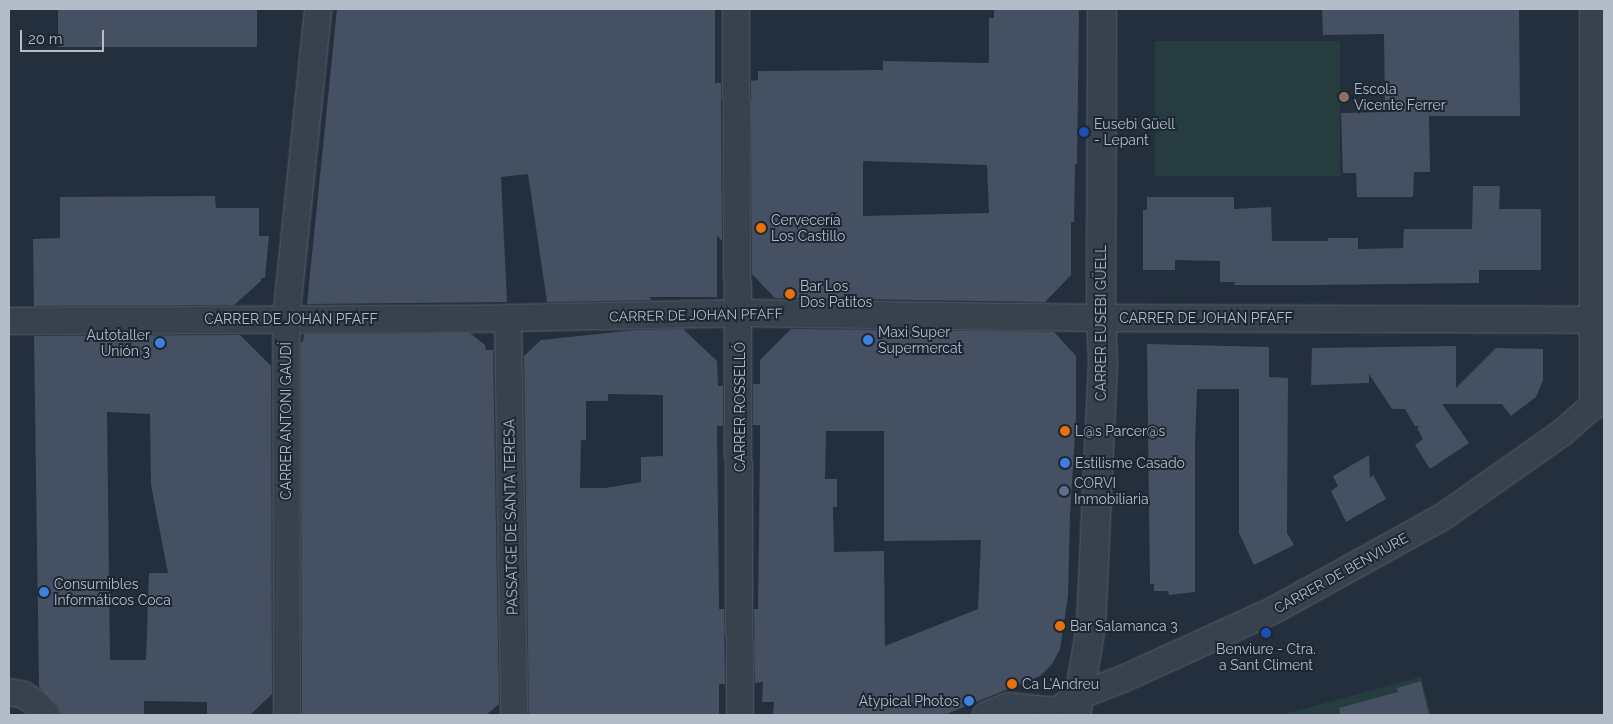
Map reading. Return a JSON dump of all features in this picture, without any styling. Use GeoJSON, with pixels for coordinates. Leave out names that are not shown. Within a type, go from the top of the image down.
{"type":"FeatureCollection","features":[{"type":"Feature","properties":{"kind":"street","name":"CARRER ANTONI GAUDÍ"},"geometry":{"type":"LineString","coordinates":[[287,715],[286,320],[318,9]]}},
{"type":"Feature","properties":{"kind":"street","name":"CARRER ROSSELLÓ"},"geometry":{"type":"LineString","coordinates":[[736,9],[740,715]]}},
{"type":"Feature","properties":{"kind":"street","name":"CARRER EUSEBI GÜELL"},"geometry":{"type":"LineString","coordinates":[[1065,709],[1091,626],[1103,363],[1101,318],[1102,9]]}},
{"type":"Feature","properties":{"kind":"street"},"geometry":{"type":"LineString","coordinates":[[1593,9],[1593,320],[1599,401]]}},
{"type":"Feature","properties":{"kind":"street","name":"CARRER DE JOHAN PFAFF"},"geometry":{"type":"LineString","coordinates":[[9,320],[508,318],[739,313],[1101,318],[1593,320]]}},
{"type":"Feature","properties":{"kind":"street","name":"PASSATGE DE SANTA TERESA"},"geometry":{"type":"LineString","coordinates":[[508,318],[514,715]]}},
{"type":"Feature","properties":{"kind":"street","name":"CARRER DE BENVIURE"},"geometry":{"type":"LineString","coordinates":[[986,715],[1008,706],[1065,709],[1126,678],[1274,610],[1444,516],[1562,432],[1599,401]]}},
{"type":"Feature","properties":{"kind":"street"},"geometry":{"type":"LineString","coordinates":[[9,692],[24,695],[38,705],[46,715]]}},
{"type":"Feature","properties":{"kind":"green space"},"geometry":{"type":"Polygon","coordinates":[[[1155,41],[1340,41],[1340,176],[1155,176],[1155,41]]]}},
{"type":"Feature","properties":{"kind":"green space"},"geometry":{"type":"Polygon","coordinates":[[[1421,677],[1431,715],[1281,715],[1395,684],[1421,677]]]}},
{"type":"Feature","properties":{"kind":"building"},"geometry":{"type":"Polygon","coordinates":[[[58,9],[257,9],[257,47],[58,47],[58,9]]]}},
{"type":"Feature","properties":{"kind":"building"},"geometry":{"type":"Polygon","coordinates":[[[337,9],[715,9],[715,83],[721,83],[722,241],[717,235],[717,297],[649,297],[652,300],[547,302],[528,174],[501,177],[507,302],[307,304],[337,9]]]}},
{"type":"Feature","properties":{"kind":"building"},"geometry":{"type":"Polygon","coordinates":[[[994,9],[1079,9],[1077,164],[1075,164],[1074,222],[1071,222],[1071,275],[1045,302],[775,298],[752,274],[751,81],[758,80],[758,71],[883,70],[883,61],[989,63],[989,18],[994,18],[994,9]],[[863,161],[863,216],[989,213],[987,165],[863,161]]]}},
{"type":"Feature","properties":{"kind":"building"},"geometry":{"type":"Polygon","coordinates":[[[1322,9],[1519,9],[1520,116],[1429,116],[1430,172],[1414,172],[1413,197],[1357,197],[1356,173],[1343,173],[1341,113],[1385,112],[1384,34],[1323,35],[1322,9]]]}},
{"type":"Feature","properties":{"kind":"building"},"geometry":{"type":"Polygon","coordinates":[[[1473,186],[1500,186],[1499,209],[1541,209],[1541,270],[1479,270],[1479,283],[1234,285],[1235,282],[1220,282],[1220,261],[1175,260],[1175,270],[1143,270],[1143,210],[1147,210],[1147,197],[1234,197],[1234,209],[1271,207],[1272,241],[1328,241],[1328,238],[1358,238],[1358,249],[1403,248],[1404,229],[1472,229],[1473,186]]]}},
{"type":"Feature","properties":{"kind":"building"},"geometry":{"type":"Polygon","coordinates":[[[215,196],[216,208],[259,208],[259,236],[269,236],[265,278],[261,278],[261,281],[234,305],[34,306],[33,239],[60,238],[60,197],[215,196]]]}},
{"type":"Feature","properties":{"kind":"building"},"geometry":{"type":"Polygon","coordinates":[[[683,329],[717,361],[718,386],[723,386],[723,426],[717,426],[719,609],[724,609],[725,684],[719,684],[719,715],[529,715],[524,356],[541,340],[636,330],[683,329]],[[608,394],[608,401],[586,401],[586,440],[581,440],[580,488],[605,488],[641,482],[641,457],[663,456],[663,395],[608,394]]]}},
{"type":"Feature","properties":{"kind":"building"},"geometry":{"type":"Polygon","coordinates":[[[791,329],[1054,332],[1076,356],[1076,418],[1070,515],[1068,596],[1060,649],[1052,664],[1040,676],[944,715],[786,715],[773,714],[774,702],[762,702],[763,682],[755,683],[754,609],[758,609],[760,425],[753,425],[753,384],[760,384],[760,360],[791,329]],[[826,431],[825,479],[837,479],[837,507],[833,507],[834,552],[884,551],[885,646],[978,609],[981,540],[884,541],[884,431],[826,431]]]}},
{"type":"Feature","properties":{"kind":"building"},"geometry":{"type":"Polygon","coordinates":[[[470,333],[485,345],[486,350],[493,350],[499,704],[486,715],[302,715],[301,342],[303,342],[304,334],[470,333]]]}},
{"type":"Feature","properties":{"kind":"building"},"geometry":{"type":"Polygon","coordinates":[[[240,335],[271,366],[272,694],[250,715],[207,715],[207,702],[144,701],[144,715],[61,715],[58,706],[39,687],[34,336],[240,335]],[[107,412],[110,660],[146,660],[149,573],[168,573],[151,485],[150,414],[107,412]]]}},
{"type":"Feature","properties":{"kind":"building"},"geometry":{"type":"Polygon","coordinates":[[[1147,344],[1269,347],[1269,377],[1288,378],[1287,533],[1294,545],[1254,565],[1239,533],[1239,389],[1197,389],[1195,592],[1169,595],[1168,591],[1154,591],[1154,584],[1150,584],[1147,344]]]}},
{"type":"Feature","properties":{"kind":"building"},"geometry":{"type":"Polygon","coordinates":[[[1456,346],[1456,388],[1496,348],[1543,349],[1543,380],[1536,397],[1511,416],[1502,404],[1442,404],[1469,443],[1430,469],[1415,445],[1423,439],[1417,428],[1420,426],[1415,426],[1405,409],[1392,409],[1369,374],[1369,383],[1311,385],[1312,348],[1456,346]]]}},
{"type":"Feature","properties":{"kind":"building"},"geometry":{"type":"Polygon","coordinates":[[[1369,455],[1370,478],[1373,475],[1386,499],[1346,522],[1331,491],[1338,486],[1333,476],[1369,455]]]}},
{"type":"Feature","properties":{"kind":"building"},"geometry":{"type":"Polygon","coordinates":[[[1421,681],[1429,715],[1340,715],[1339,708],[1398,692],[1397,688],[1421,681]]]}},
{"type":"Feature","properties":{"kind":"place","name":"Escola Vicente Ferrer"},"geometry":{"type":"Point","coordinates":[1344,97]}},
{"type":"Feature","properties":{"kind":"place","name":"Eusebi Güell - Lepant"},"geometry":{"type":"Point","coordinates":[1084,132]}},
{"type":"Feature","properties":{"kind":"place","name":"Cervecería Los Castillo"},"geometry":{"type":"Point","coordinates":[761,228]}},
{"type":"Feature","properties":{"kind":"place","name":"Bar Los Dos Patitos"},"geometry":{"type":"Point","coordinates":[790,294]}},
{"type":"Feature","properties":{"kind":"place","name":"Maxi Super Supermercat"},"geometry":{"type":"Point","coordinates":[868,340]}},
{"type":"Feature","properties":{"kind":"place","name":"Autotaller Unión 3"},"geometry":{"type":"Point","coordinates":[160,343]}},
{"type":"Feature","properties":{"kind":"place","name":"L@s Parcer@s"},"geometry":{"type":"Point","coordinates":[1065,431]}},
{"type":"Feature","properties":{"kind":"place","name":"Estilisme Casado"},"geometry":{"type":"Point","coordinates":[1065,463]}},
{"type":"Feature","properties":{"kind":"place","name":"CORVI Inmobiliaria"},"geometry":{"type":"Point","coordinates":[1064,491]}},
{"type":"Feature","properties":{"kind":"place","name":"Consumibles Informáticos Coca"},"geometry":{"type":"Point","coordinates":[44,592]}},
{"type":"Feature","properties":{"kind":"place","name":"Bar Salamanca 3"},"geometry":{"type":"Point","coordinates":[1060,626]}},
{"type":"Feature","properties":{"kind":"place","name":"Benviure - Ctra. a Sant Climent"},"geometry":{"type":"Point","coordinates":[1266,633]}},
{"type":"Feature","properties":{"kind":"place","name":"Ca L'Andreu"},"geometry":{"type":"Point","coordinates":[1012,684]}},
{"type":"Feature","properties":{"kind":"place","name":"Atypical Photos"},"geometry":{"type":"Point","coordinates":[969,701]}}]}
